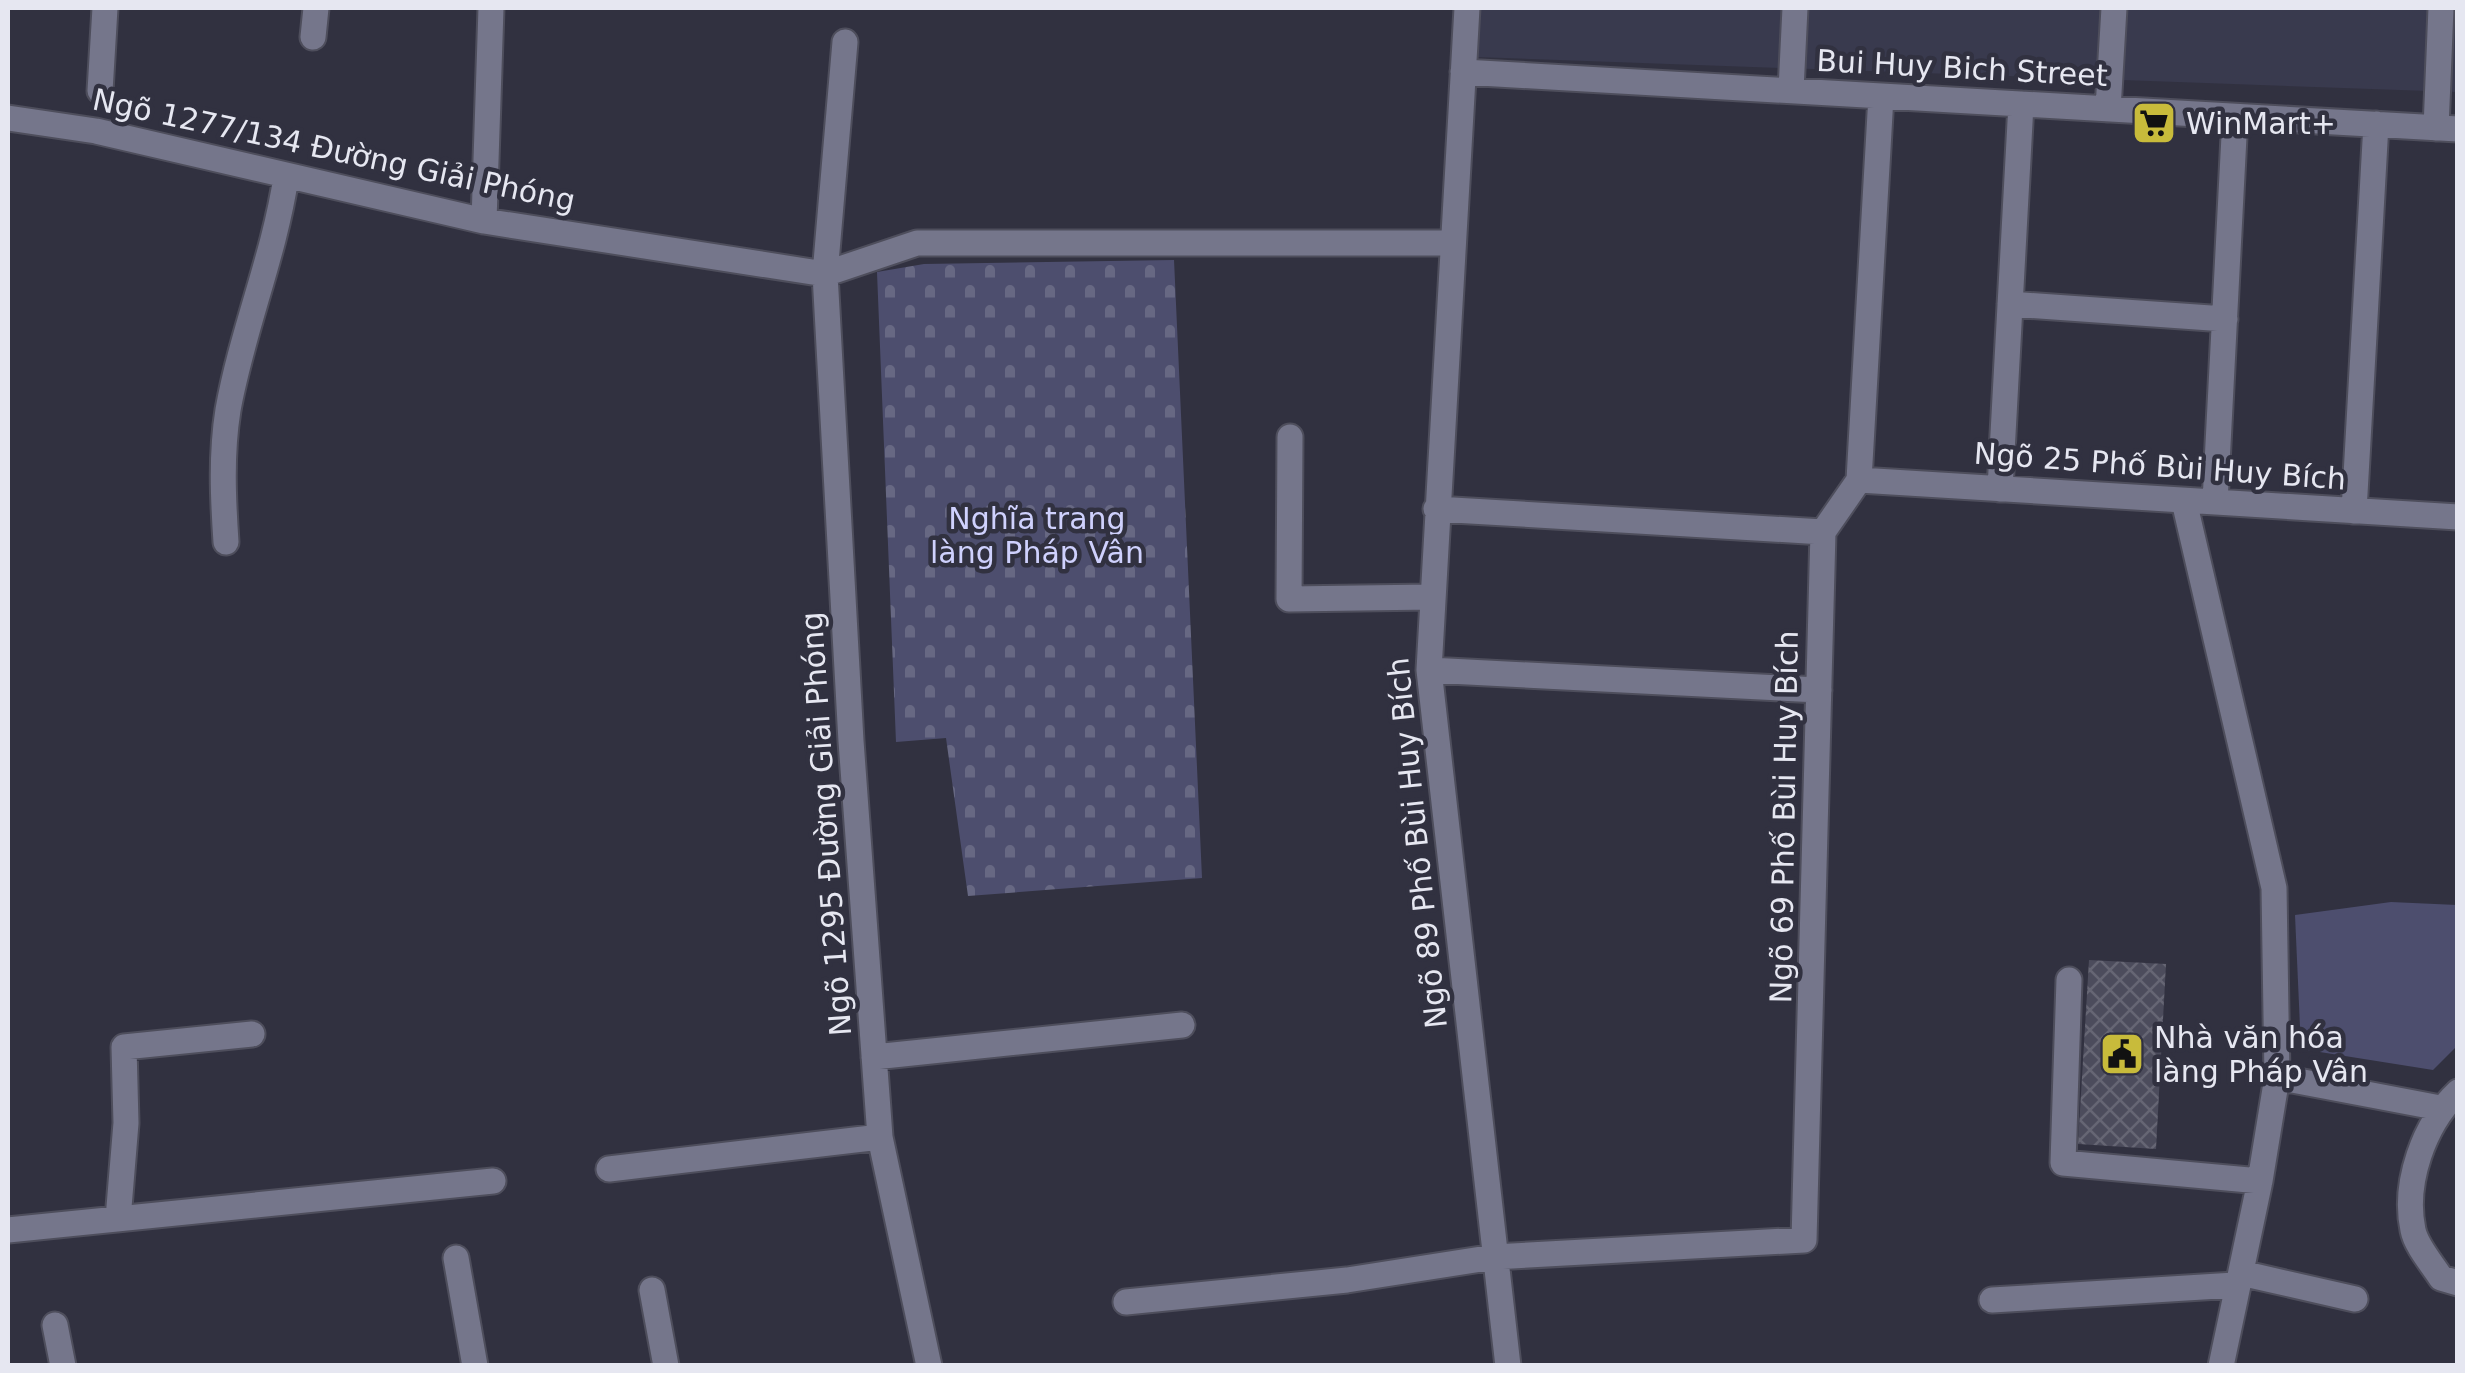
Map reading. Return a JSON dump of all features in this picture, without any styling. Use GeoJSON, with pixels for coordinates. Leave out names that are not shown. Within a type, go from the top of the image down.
{"type":"FeatureCollection","features":[{"type":"Feature","properties":{"kind":"street"},"geometry":{"type":"LineString","coordinates":[[100,91],[105,8]]}},
{"type":"Feature","properties":{"kind":"street"},"geometry":{"type":"LineString","coordinates":[[313,37],[316,8]]}},
{"type":"Feature","properties":{"kind":"street"},"geometry":{"type":"LineString","coordinates":[[484,221],[491,8]]}},
{"type":"Feature","properties":{"kind":"street","name":"Ngõ 89 Phố Bùi Huy Bích"},"geometry":{"type":"LineString","coordinates":[[1467,8],[1429,670],[1508,1366]]}},
{"type":"Feature","properties":{"kind":"street"},"geometry":{"type":"LineString","coordinates":[[1792,90],[1796,8]]}},
{"type":"Feature","properties":{"kind":"street"},"geometry":{"type":"LineString","coordinates":[[2108,109],[2114,8]]}},
{"type":"Feature","properties":{"kind":"street"},"geometry":{"type":"LineString","coordinates":[[2441,8],[2446,128]]}},
{"type":"Feature","properties":{"kind":"street","name":"Ngõ 1295 Đường Giải Phóng"},"geometry":{"type":"LineString","coordinates":[[845,42],[825,274],[874,1057],[880,1137],[929,1366]]}},
{"type":"Feature","properties":{"kind":"street","name":"Bui Huy Bich Street"},"geometry":{"type":"LineString","coordinates":[[1464,72],[2446,128]]}},
{"type":"Feature","properties":{"kind":"street"},"geometry":{"type":"LineString","coordinates":[[1436,510],[1823,532],[1859,480],[1881,96]]}},
{"type":"Feature","properties":{"kind":"street"},"geometry":{"type":"LineString","coordinates":[[2000,489],[2022,104]]}},
{"type":"Feature","properties":{"kind":"street"},"geometry":{"type":"LineString","coordinates":[[2215,502],[2236,116]]}},
{"type":"Feature","properties":{"kind":"street","name":"Ngõ 1277/134 Đường Giải Phóng"},"geometry":{"type":"LineString","coordinates":[[8,118],[96,131],[484,221],[825,274]]}},
{"type":"Feature","properties":{"kind":"street"},"geometry":{"type":"LineString","coordinates":[[2354,511],[2376,124]]}},
{"type":"Feature","properties":{"kind":"street"},"geometry":{"type":"LineString","coordinates":[[226,542],[223,465],[228,412],[277,238],[286,178]]}},
{"type":"Feature","properties":{"kind":"street"},"geometry":{"type":"LineString","coordinates":[[825,274],[918,243],[1452,243]]}},
{"type":"Feature","properties":{"kind":"street"},"geometry":{"type":"LineString","coordinates":[[2010,304],[2225,319]]}},
{"type":"Feature","properties":{"kind":"street"},"geometry":{"type":"LineString","coordinates":[[1290,437],[1288,599],[1431,597]]}},
{"type":"Feature","properties":{"kind":"street","name":"Ngõ 25 Phố Bùi Huy Bích"},"geometry":{"type":"LineString","coordinates":[[1859,480],[2458,517]]}},
{"type":"Feature","properties":{"kind":"street"},"geometry":{"type":"LineString","coordinates":[[2184,500],[2274,888],[2277,1077],[2260,1181],[2221,1366]]}},
{"type":"Feature","properties":{"kind":"street","name":"Ngõ 69 Phố Bùi Huy Bích"},"geometry":{"type":"LineString","coordinates":[[1494,1257],[1804,1240],[1823,532]]}},
{"type":"Feature","properties":{"kind":"street"},"geometry":{"type":"LineString","coordinates":[[1429,670],[1818,690]]}},
{"type":"Feature","properties":{"kind":"street"},"geometry":{"type":"LineString","coordinates":[[2068,980],[2063,1163],[2260,1181]]}},
{"type":"Feature","properties":{"kind":"street"},"geometry":{"type":"LineString","coordinates":[[874,1057],[1182,1024]]}},
{"type":"Feature","properties":{"kind":"street"},"geometry":{"type":"LineString","coordinates":[[118,1219],[126,1123],[124,1047],[252,1034]]}},
{"type":"Feature","properties":{"kind":"street"},"geometry":{"type":"LineString","coordinates":[[2277,1077],[2449,1100],[2415,1160],[2413,1232],[2441,1278],[2458,1283]]}},
{"type":"Feature","properties":{"kind":"street"},"geometry":{"type":"LineString","coordinates":[[609,1169],[880,1137]]}},
{"type":"Feature","properties":{"kind":"street"},"geometry":{"type":"LineString","coordinates":[[8,1230],[493,1181]]}},
{"type":"Feature","properties":{"kind":"street"},"geometry":{"type":"LineString","coordinates":[[1126,1302],[1347,1280],[1494,1257]]}},
{"type":"Feature","properties":{"kind":"street"},"geometry":{"type":"LineString","coordinates":[[456,1258],[475,1366]]}},
{"type":"Feature","properties":{"kind":"street"},"geometry":{"type":"LineString","coordinates":[[1992,1300],[2238,1279],[2355,1299]]}},
{"type":"Feature","properties":{"kind":"street"},"geometry":{"type":"LineString","coordinates":[[652,1290],[666,1366]]}},
{"type":"Feature","properties":{"kind":"street"},"geometry":{"type":"LineString","coordinates":[[55,1325],[63,1366]]}},
{"type":"Feature","properties":{"kind":"shaded area"},"geometry":{"type":"Polygon","coordinates":[[[1477,8],[2457,8],[2457,92],[1474,57],[1477,8]]]}},
{"type":"Feature","properties":{"kind":"green space","name":"Nghĩa trang làng Pháp Vân"},"geometry":{"type":"Polygon","coordinates":[[[1174,260],[1202,878],[968,896],[946,738],[896,742],[877,272],[924,264],[1174,260]]]}},
{"type":"Feature","properties":{"kind":"green space"},"geometry":{"type":"Polygon","coordinates":[[[2391,902],[2457,905],[2457,1046],[2433,1070],[2301,1049],[2295,915],[2391,902]]]}},
{"type":"Feature","properties":{"kind":"building","name":"Nhà văn hóa làng Pháp Vân"},"geometry":{"type":"Polygon","coordinates":[[[2089,960],[2166,964],[2156,1149],[2078,1144],[2089,960]]]}},
{"type":"Feature","properties":{"kind":"place","name":"WinMart+"},"geometry":{"type":"Point","coordinates":[2154,123]}},
{"type":"Feature","properties":{"kind":"place","name":"Nhà văn hóa làng Pháp Vân"},"geometry":{"type":"Point","coordinates":[2122,1054]}}]}
